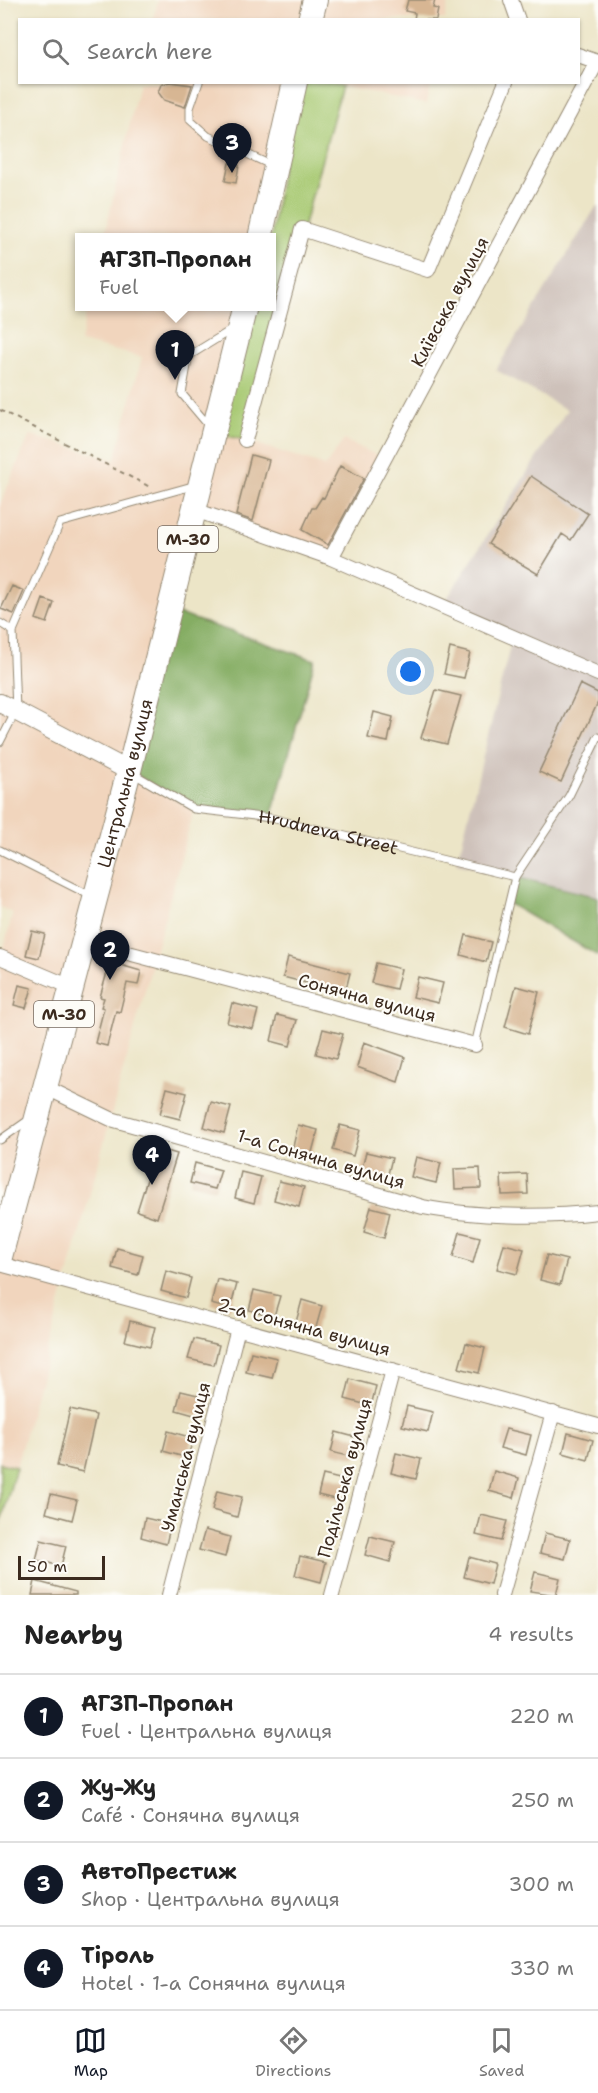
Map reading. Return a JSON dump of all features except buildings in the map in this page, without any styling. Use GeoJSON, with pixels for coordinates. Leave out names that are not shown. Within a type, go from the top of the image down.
{"type":"FeatureCollection","features":[{"type":"Feature","properties":{"kind":"highway"},"geometry":{"type":"LineString","coordinates":[[310,18],[315,0]]}},
{"type":"Feature","properties":{"kind":"highway"},"geometry":{"type":"LineString","coordinates":[[261,233],[295,84]]}},
{"type":"Feature","properties":{"kind":"highway","name":"Центральна вулиця"},"geometry":{"type":"LineString","coordinates":[[0,1257],[129,771],[244,315]]}},
{"type":"Feature","properties":{"kind":"street"},"geometry":{"type":"LineString","coordinates":[[511,0],[517,18]]}},
{"type":"Feature","properties":{"kind":"street"},"geometry":{"type":"LineString","coordinates":[[580,55],[598,62]]}},
{"type":"Feature","properties":{"kind":"street","name":"Київська вулиця"},"geometry":{"type":"LineString","coordinates":[[331,558],[598,62]]}},
{"type":"Feature","properties":{"kind":"street"},"geometry":{"type":"LineString","coordinates":[[245,440],[302,229],[428,270],[505,84]]}},
{"type":"Feature","properties":{"kind":"street"},"geometry":{"type":"LineString","coordinates":[[195,510],[331,558],[598,674]]}},
{"type":"Feature","properties":{"kind":"street","name":"Hrudneva Street"},"geometry":{"type":"LineString","coordinates":[[8,707],[129,771]]}},
{"type":"Feature","properties":{"kind":"street","name":"Сонячна вулиця"},"geometry":{"type":"LineString","coordinates":[[83,942],[475,1046]]}},
{"type":"Feature","properties":{"kind":"street"},"geometry":{"type":"LineString","coordinates":[[0,957],[71,987]]}},
{"type":"Feature","properties":{"kind":"street","name":"1-а Сонячна вулиця"},"geometry":{"type":"LineString","coordinates":[[45,1087],[111,1119],[423,1207],[443,1211],[558,1215],[598,1212]]}},
{"type":"Feature","properties":{"kind":"street","name":"2-а Сонячна вулиця"},"geometry":{"type":"LineString","coordinates":[[0,1264],[598,1426]]}},
{"type":"Feature","properties":{"kind":"street","name":"Уманська вулиця"},"geometry":{"type":"LineString","coordinates":[[169,1595],[238,1328]]}},
{"type":"Feature","properties":{"kind":"street","name":"Подільська вулиця"},"geometry":{"type":"LineString","coordinates":[[332,1595],[393,1370]]}},
{"type":"Feature","properties":{"kind":"street"},"geometry":{"type":"LineString","coordinates":[[502,1595],[553,1413]]}},
{"type":"Feature","properties":{"kind":"lane"},"geometry":{"type":"LineString","coordinates":[[198,84],[190,108],[190,120],[208,136],[275,167]]}},
{"type":"Feature","properties":{"kind":"lane"},"geometry":{"type":"LineString","coordinates":[[214,433],[182,394],[188,360],[192,354],[244,315]]}},
{"type":"Feature","properties":{"kind":"lane"},"geometry":{"type":"LineString","coordinates":[[0,742],[8,707],[13,631],[60,523],[201,484]]}},
{"type":"Feature","properties":{"kind":"lane"},"geometry":{"type":"LineString","coordinates":[[0,623],[13,631]]}},
{"type":"Feature","properties":{"kind":"lane"},"geometry":{"type":"LineString","coordinates":[[515,877],[569,796],[598,737]]}},
{"type":"Feature","properties":{"kind":"lane","name":"Hrudneva Street"},"geometry":{"type":"LineString","coordinates":[[129,771],[194,809],[271,818],[515,877]]}},
{"type":"Feature","properties":{"kind":"lane"},"geometry":{"type":"LineString","coordinates":[[0,850],[94,897]]}},
{"type":"Feature","properties":{"kind":"lane","name":"Сонячна вулиця"},"geometry":{"type":"LineString","coordinates":[[475,1046],[515,877]]}},
{"type":"Feature","properties":{"kind":"lane"},"geometry":{"type":"LineString","coordinates":[[0,1140],[38,1113]]}},
{"type":"Feature","properties":{"kind":"path"},"geometry":{"type":"LineString","coordinates":[[0,410],[166,495]]}},
{"type":"Feature","properties":{"kind":"shaded area"},"geometry":{"type":"Polygon","coordinates":[[[158,0],[449,0],[445,18],[154,18],[158,0]]]}},
{"type":"Feature","properties":{"kind":"shaded area"},"geometry":{"type":"Polygon","coordinates":[[[139,84],[295,84],[260,233],[105,233],[139,84]]]}},
{"type":"Feature","properties":{"kind":"shaded area"},"geometry":{"type":"Polygon","coordinates":[[[331,84],[431,84],[426,104],[331,84]]]}},
{"type":"Feature","properties":{"kind":"shaded area"},"geometry":{"type":"Polygon","coordinates":[[[598,204],[598,897],[457,863],[512,638],[441,608],[567,410],[496,370],[598,204]]]}},
{"type":"Feature","properties":{"kind":"shaded area"},"geometry":{"type":"Polygon","coordinates":[[[87,311],[243,311],[245,440],[325,466],[344,440],[385,459],[331,558],[195,510],[129,771],[194,809],[16,1467],[0,1463],[0,963],[13,913],[0,907],[0,504],[30,435],[115,460],[142,357],[80,342],[87,311]]]}},
{"type":"Feature","properties":{"kind":"green space"},"geometry":{"type":"Polygon","coordinates":[[[295,84],[342,86],[245,440],[214,433],[244,311],[276,311],[276,233],[272,233],[295,84]]]}},
{"type":"Feature","properties":{"kind":"green space"},"geometry":{"type":"Polygon","coordinates":[[[170,611],[315,660],[271,818],[194,809],[129,771],[170,611]]]}},
{"type":"Feature","properties":{"kind":"green space"},"geometry":{"type":"Polygon","coordinates":[[[515,877],[598,897],[598,956],[509,904],[515,877]]]}},
{"type":"Feature","properties":{"kind":"green space"},"geometry":{"type":"Polygon","coordinates":[[[0,1463],[16,1467],[0,1526],[0,1463]]]}},
{"type":"Feature","properties":{"kind":"place","name":"АвтоПрестиж"},"geometry":{"type":"Point","coordinates":[232,173]}},
{"type":"Feature","properties":{"kind":"place","name":"АГЗП-Пропан"},"geometry":{"type":"Point","coordinates":[175,380]}},
{"type":"Feature","properties":{"kind":"place","name":"Жу-Жу"},"geometry":{"type":"Point","coordinates":[110,980]}},
{"type":"Feature","properties":{"kind":"place","name":"Тіроль"},"geometry":{"type":"Point","coordinates":[152,1185]}}]}
